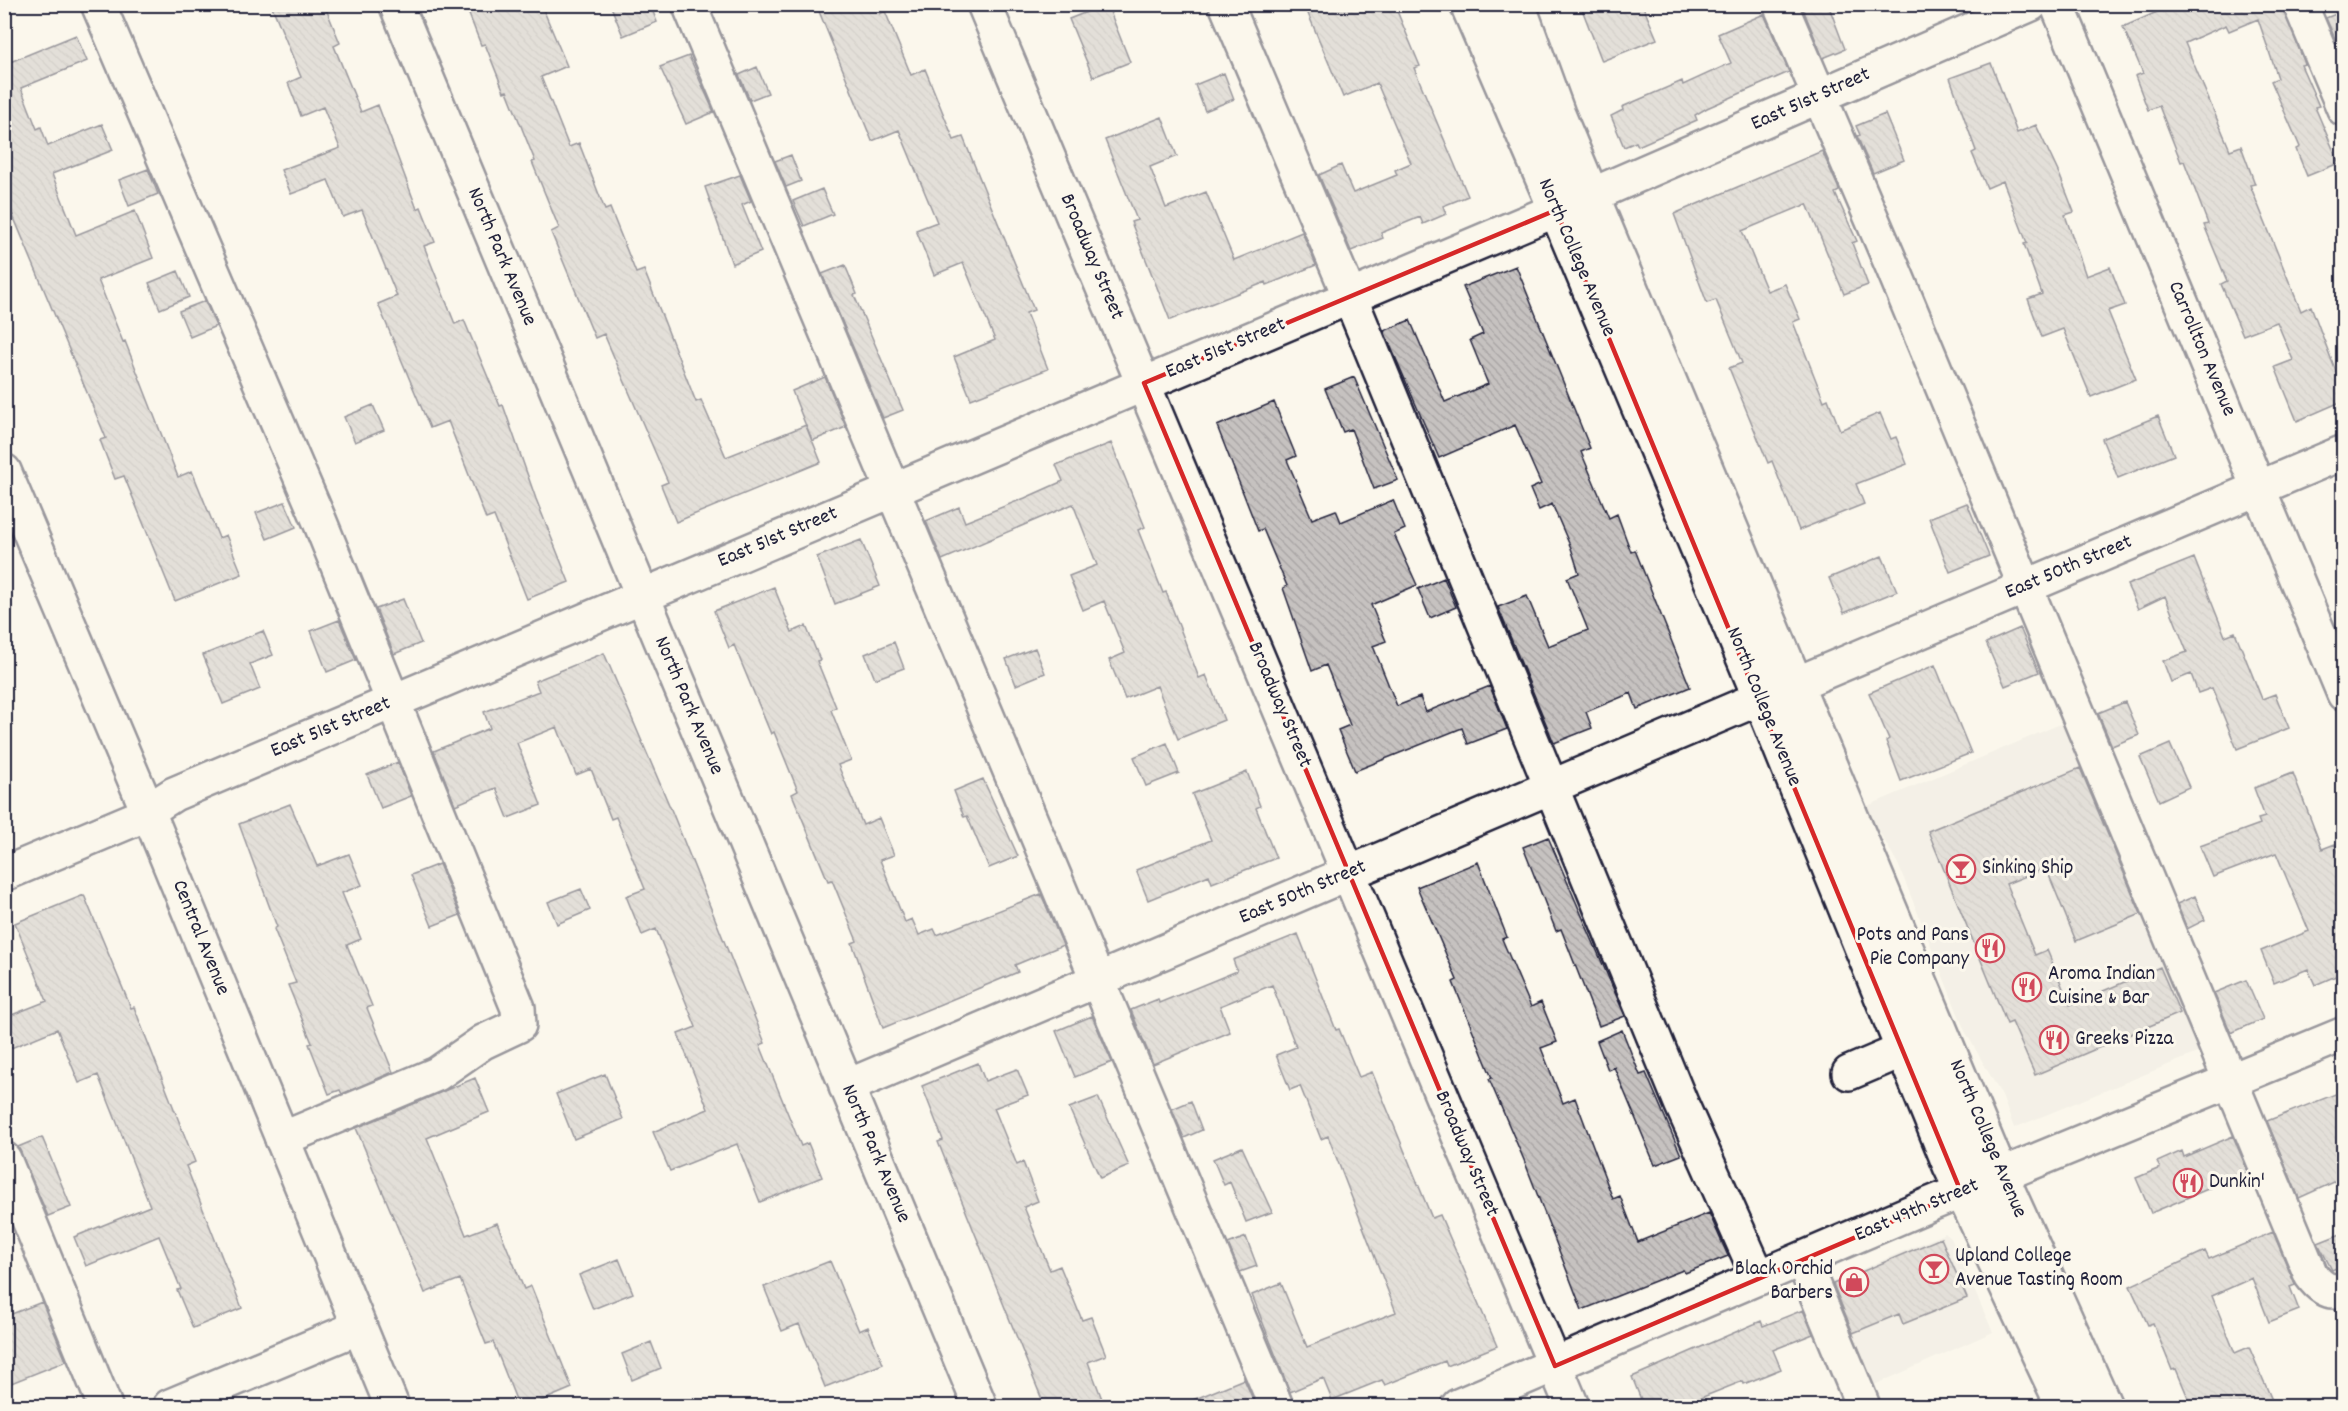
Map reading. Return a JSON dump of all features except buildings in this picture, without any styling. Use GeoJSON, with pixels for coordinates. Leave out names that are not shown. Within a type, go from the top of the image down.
{"type":"FeatureCollection","features":[{"type":"Feature","properties":{"kind":"street"},"geometry":{"type":"LineString","coordinates":[[98,4],[394,701],[518,1008],[519,1025],[483,1042],[437,1074],[282,1139]]}},
{"type":"Feature","properties":{"kind":"street","name":"North Park Avenue"},"geometry":{"type":"LineString","coordinates":[[396,4],[980,1407]]}},
{"type":"Feature","properties":{"kind":"street"},"geometry":{"type":"LineString","coordinates":[[689,4],[1276,1407]]}},
{"type":"Feature","properties":{"kind":"street","name":"Broadway Street"},"geometry":{"type":"LineString","coordinates":[[984,4],[1572,1407]]}},
{"type":"Feature","properties":{"kind":"street"},"geometry":{"type":"LineString","coordinates":[[1226,4],[1350,297],[1681,1103],[1759,1278]]}},
{"type":"Feature","properties":{"kind":"street","name":"North College Avenue"},"geometry":{"type":"LineString","coordinates":[[1467,4],[1556,210],[1760,698],[1903,1050],[1981,1183],[2105,1407]]}},
{"type":"Feature","properties":{"kind":"street"},"geometry":{"type":"LineString","coordinates":[[1780,4],[1817,97],[1893,268],[2311,1275],[2320,1287],[2337,1292],[2343,1289]]}},
{"type":"Feature","properties":{"kind":"street","name":"East 51st Street"},"geometry":{"type":"LineString","coordinates":[[1592,195],[2031,4]]}},
{"type":"Feature","properties":{"kind":"street","name":"Carrollton Avenue"},"geometry":{"type":"LineString","coordinates":[[2057,4],[2343,694]]}},
{"type":"Feature","properties":{"kind":"street"},"geometry":{"type":"LineString","coordinates":[[2300,4],[2343,109]]}},
{"type":"Feature","properties":{"kind":"street","name":"North College Avenue"},"geometry":{"type":"LineString","coordinates":[[1500,8],[1551,97],[1796,684],[2063,1407]]}},
{"type":"Feature","properties":{"kind":"street","name":"North College Avenue"},"geometry":{"type":"LineString","coordinates":[[1500,8],[1981,1183],[2014,1260],[2083,1407]]}},
{"type":"Feature","properties":{"kind":"street","name":"East 51st Street"},"geometry":{"type":"LineString","coordinates":[[4,874],[135,819],[147,809],[174,794],[1556,210]]}},
{"type":"Feature","properties":{"kind":"street","name":"East 50th Street"},"geometry":{"type":"LineString","coordinates":[[1796,684],[2343,452]]}},
{"type":"Feature","properties":{"kind":"street","name":"Central Avenue"},"geometry":{"type":"LineString","coordinates":[[4,471],[147,809],[392,1407]]}},
{"type":"Feature","properties":{"kind":"street","name":"East 50th Street"},"geometry":{"type":"LineString","coordinates":[[846,1087],[1760,698]]}},
{"type":"Feature","properties":{"kind":"street","name":"East 49th Street"},"geometry":{"type":"LineString","coordinates":[[1458,1407],[1981,1183],[2343,1034]]}},
{"type":"Feature","properties":{"kind":"street"},"geometry":{"type":"LineString","coordinates":[[1849,1073],[1903,1050]]}},
{"type":"Feature","properties":{"kind":"street"},"geometry":{"type":"LineString","coordinates":[[6,1169],[105,1407]]}},
{"type":"Feature","properties":{"kind":"street"},"geometry":{"type":"LineString","coordinates":[[1802,1259],[1863,1407]]}},
{"type":"Feature","properties":{"kind":"street"},"geometry":{"type":"LineString","coordinates":[[170,1407],[359,1327]]}},
{"type":"Feature","properties":{"kind":"highlighted area"},"geometry":{"type":"Polygon","coordinates":[[[1556,210],[1961,1192],[1555,1366],[1144,383],[1556,210]]]}},
{"type":"Feature","properties":{"kind":"shaded area"},"geometry":{"type":"Polygon","coordinates":[[[2072,719],[2202,1051],[2014,1128],[2002,1096],[1965,1031],[1898,864],[1865,807],[2072,719]]]}},
{"type":"Feature","properties":{"kind":"shaded area"},"geometry":{"type":"Polygon","coordinates":[[[1945,1233],[1951,1238],[1993,1332],[1861,1391],[1818,1288],[1945,1233]]]}},
{"type":"Feature","properties":{"kind":"place","name":"Sinking Ship"},"geometry":{"type":"Point","coordinates":[1961,869]}},
{"type":"Feature","properties":{"kind":"place","name":"Pots and Pans Pie Company"},"geometry":{"type":"Point","coordinates":[1990,948]}},
{"type":"Feature","properties":{"kind":"place","name":"Aroma Indian Cuisine & Bar"},"geometry":{"type":"Point","coordinates":[2027,987]}},
{"type":"Feature","properties":{"kind":"place","name":"Greeks Pizza"},"geometry":{"type":"Point","coordinates":[2054,1040]}},
{"type":"Feature","properties":{"kind":"place","name":"Dunkin'"},"geometry":{"type":"Point","coordinates":[2188,1183]}},
{"type":"Feature","properties":{"kind":"place","name":"Upland College Avenue Tasting Room"},"geometry":{"type":"Point","coordinates":[1934,1269]}},
{"type":"Feature","properties":{"kind":"place","name":"Black Orchid Barbers"},"geometry":{"type":"Point","coordinates":[1854,1282]}}]}
